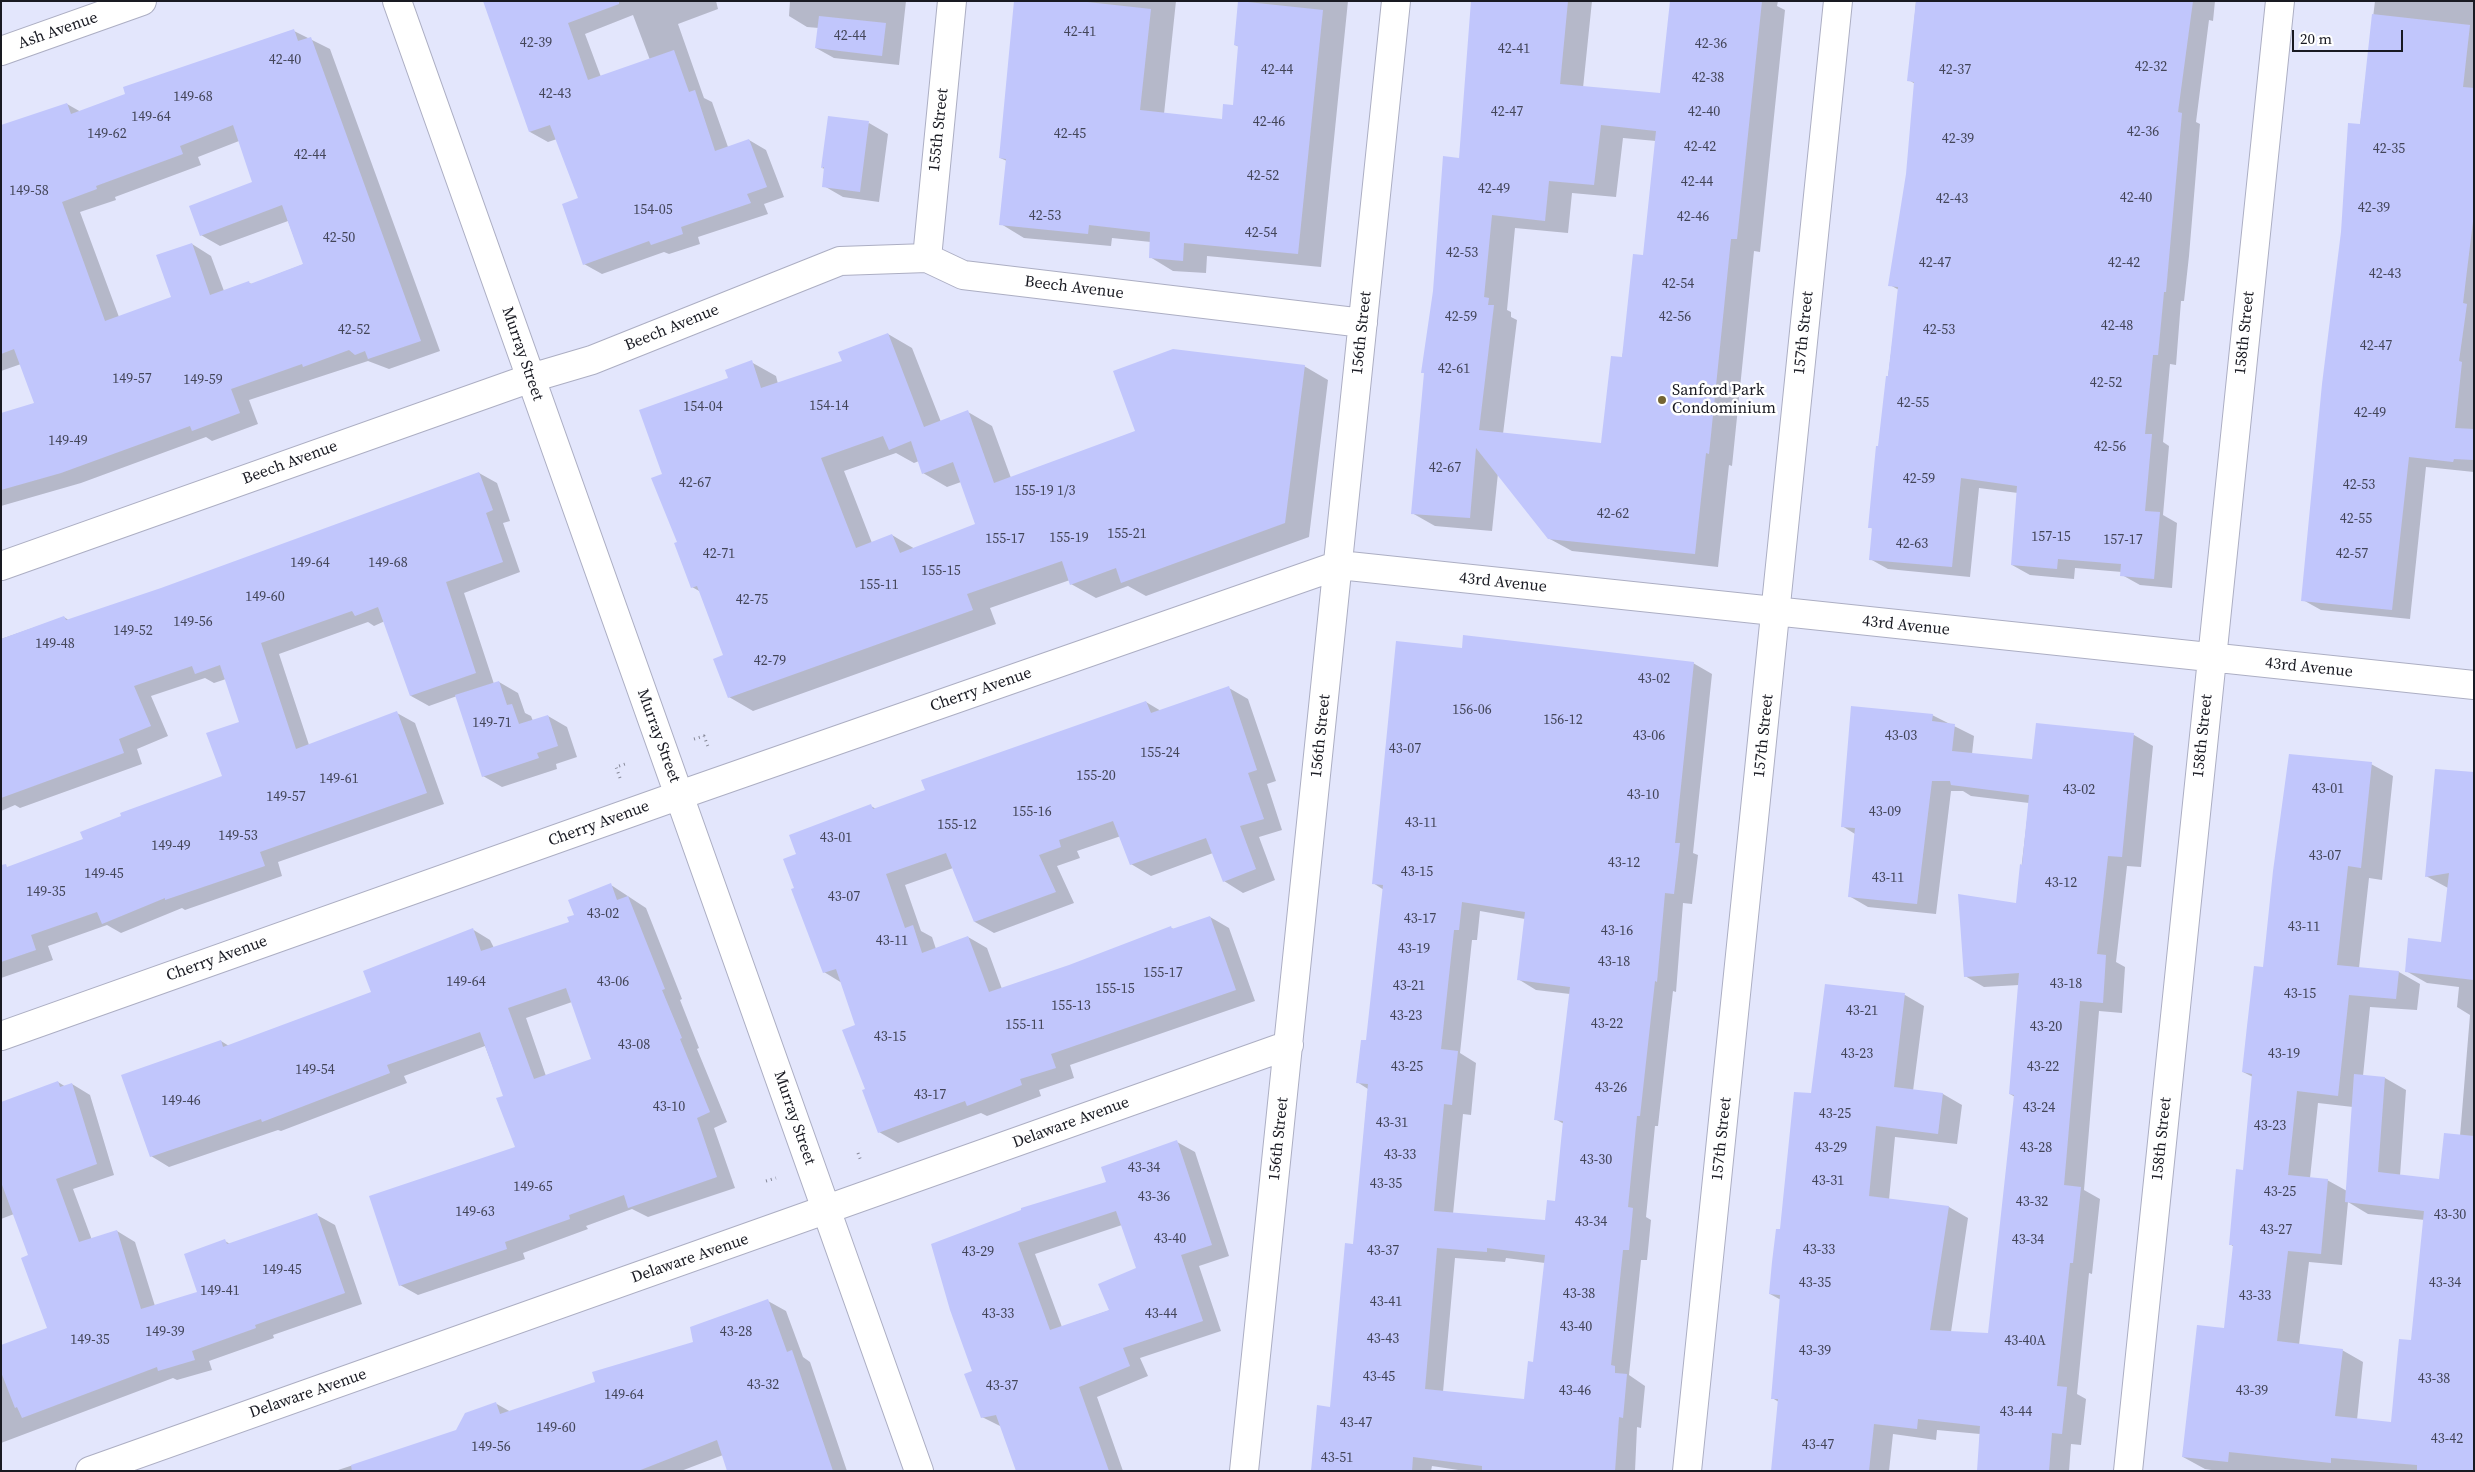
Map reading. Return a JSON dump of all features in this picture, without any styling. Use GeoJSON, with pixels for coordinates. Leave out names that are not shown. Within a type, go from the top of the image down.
{"type":"FeatureCollection","features":[{"type":"Feature","properties":{"kind":"street","name":"Ash Avenue"},"geometry":{"type":"LineString","coordinates":[[1,51],[142,1]]}},
{"type":"Feature","properties":{"kind":"street","name":"Murray Street"},"geometry":{"type":"LineString","coordinates":[[397,1],[919,1471]]}},
{"type":"Feature","properties":{"kind":"street","name":"155th Street"},"geometry":{"type":"LineString","coordinates":[[927,258],[952,1]]}},
{"type":"Feature","properties":{"kind":"street","name":"156th Street"},"geometry":{"type":"LineString","coordinates":[[1244,1471],[1396,1]]}},
{"type":"Feature","properties":{"kind":"street","name":"157th Street"},"geometry":{"type":"LineString","coordinates":[[1687,1471],[1838,1]]}},
{"type":"Feature","properties":{"kind":"street","name":"158th Street"},"geometry":{"type":"LineString","coordinates":[[2128,1471],[2280,1]]}},
{"type":"Feature","properties":{"kind":"street","name":"Beech Avenue"},"geometry":{"type":"LineString","coordinates":[[1,566],[531,378],[592,360],[840,261],[927,258],[963,275],[1364,323]]}},
{"type":"Feature","properties":{"kind":"street","name":"43rd Avenue"},"geometry":{"type":"LineString","coordinates":[[1338,565],[1776,613],[2474,685]]}},
{"type":"Feature","properties":{"kind":"street","name":"Cherry Avenue"},"geometry":{"type":"LineString","coordinates":[[1,1036],[680,795],[1338,565]]}},
{"type":"Feature","properties":{"kind":"street","name":"Delaware Avenue"},"geometry":{"type":"LineString","coordinates":[[90,1471],[1289,1045]]}},
{"type":"Feature","properties":{"kind":"path"},"geometry":{"type":"LineString","coordinates":[[692,740],[704,736],[709,749]]}},
{"type":"Feature","properties":{"kind":"path"},"geometry":{"type":"LineString","coordinates":[[620,778],[616,767],[628,763]]}},
{"type":"Feature","properties":{"kind":"path"},"geometry":{"type":"LineString","coordinates":[[858,1153],[861,1162]]}},
{"type":"Feature","properties":{"kind":"path"},"geometry":{"type":"LineString","coordinates":[[766,1181],[776,1178]]}},
{"type":"Feature","properties":{"kind":"building"},"geometry":{"type":"Polygon","coordinates":[[[483,1],[619,1],[619,4],[568,23],[588,80],[674,50],[689,92],[695,90],[715,151],[749,139],[767,187],[747,194],[751,203],[681,227],[683,234],[651,245],[649,241],[583,265],[562,204],[578,198],[550,125],[529,132],[483,1]]]}},
{"type":"Feature","properties":{"kind":"building"},"geometry":{"type":"Polygon","coordinates":[[[1014,1],[1078,1],[1151,9],[1140,110],[1222,119],[1223,104],[1233,105],[1238,46],[1234,45],[1238,1],[1323,10],[1298,254],[1184,243],[1183,261],[1149,258],[1150,232],[1089,225],[1088,234],[999,225],[1006,159],[999,158],[1014,1]]]}},
{"type":"Feature","properties":{"kind":"building"},"geometry":{"type":"Polygon","coordinates":[[[1471,1],[1568,1],[1560,84],[1660,93],[1670,1],[1762,1],[1737,239],[1731,239],[1709,454],[1706,453],[1695,554],[1548,539],[1476,448],[1470,518],[1411,514],[1424,373],[1421,373],[1433,291],[1443,156],[1459,158],[1471,1]],[[1601,125],[1594,185],[1549,181],[1545,221],[1492,215],[1484,297],[1489,298],[1488,305],[1494,305],[1479,430],[1601,443],[1611,356],[1622,357],[1633,254],[1643,255],[1656,131],[1601,125]]]}},
{"type":"Feature","properties":{"kind":"building"},"geometry":{"type":"Polygon","coordinates":[[[1916,1],[2193,1],[2178,112],[2182,113],[2166,292],[2164,292],[2158,355],[2153,355],[2145,434],[2152,434],[2145,511],[2160,512],[2154,579],[2120,576],[2121,564],[2058,559],[2057,569],[2011,565],[2017,486],[1961,478],[1952,567],[1869,560],[1872,528],[1868,528],[1876,446],[1878,446],[1886,376],[1888,376],[1898,287],[1888,286],[1906,174],[1914,82],[1907,81],[1916,1]]]}},
{"type":"Feature","properties":{"kind":"building"},"geometry":{"type":"Polygon","coordinates":[[[2372,14],[2470,25],[2463,87],[2474,88],[2474,213],[2463,303],[2467,304],[2459,361],[2462,362],[2455,428],[2474,429],[2474,460],[2454,459],[2453,462],[2409,457],[2392,610],[2301,601],[2322,384],[2341,232],[2348,123],[2360,124],[2372,14]]]}},
{"type":"Feature","properties":{"kind":"building"},"geometry":{"type":"Polygon","coordinates":[[[819,16],[886,23],[882,56],[815,48],[819,16]]]}},
{"type":"Feature","properties":{"kind":"building"},"geometry":{"type":"Polygon","coordinates":[[[294,29],[298,41],[311,37],[421,341],[368,359],[365,351],[355,355],[349,350],[303,367],[302,364],[231,389],[240,413],[192,431],[190,426],[61,473],[1,490],[1,413],[34,403],[14,349],[1,354],[1,125],[67,103],[71,114],[125,94],[123,87],[294,29]],[[233,125],[180,146],[183,154],[96,186],[97,189],[62,202],[105,321],[171,297],[156,255],[192,243],[210,295],[249,281],[250,284],[303,264],[282,205],[200,236],[189,206],[252,182],[233,125]]]}},
{"type":"Feature","properties":{"kind":"building"},"geometry":{"type":"Polygon","coordinates":[[[828,116],[869,121],[860,192],[822,187],[824,167],[821,168],[828,116]]]}},
{"type":"Feature","properties":{"kind":"building"},"geometry":{"type":"Polygon","coordinates":[[[888,333],[924,427],[968,410],[994,483],[1135,431],[1113,371],[1173,349],[1305,365],[1285,523],[1121,583],[1116,568],[1070,585],[1062,561],[967,594],[973,610],[728,698],[713,659],[723,655],[697,586],[691,588],[674,543],[677,542],[651,478],[662,474],[639,410],[728,378],[725,370],[752,360],[761,388],[842,361],[838,352],[888,333]],[[883,436],[821,458],[856,548],[892,534],[900,553],[975,524],[953,462],[922,474],[911,441],[889,450],[883,436]]]}},
{"type":"Feature","properties":{"kind":"building"},"geometry":{"type":"Polygon","coordinates":[[[479,472],[493,510],[486,513],[503,562],[446,582],[476,673],[410,696],[378,607],[355,616],[352,611],[261,643],[296,749],[397,711],[427,793],[260,852],[265,866],[165,900],[165,898],[102,924],[97,912],[31,935],[36,950],[1,962],[1,865],[6,864],[7,867],[83,839],[80,832],[121,816],[120,813],[222,776],[206,733],[239,722],[220,665],[195,674],[192,666],[134,686],[151,726],[119,739],[124,753],[1,798],[1,639],[64,616],[66,620],[161,588],[479,472]]]}},
{"type":"Feature","properties":{"kind":"building"},"geometry":{"type":"Polygon","coordinates":[[[1463,635],[1694,662],[1675,843],[1680,843],[1674,894],[1665,893],[1657,982],[1655,981],[1640,1116],[1637,1116],[1628,1207],[1633,1208],[1629,1250],[1623,1250],[1611,1365],[1615,1366],[1615,1373],[1627,1374],[1623,1418],[1619,1417],[1615,1471],[1482,1471],[1482,1466],[1413,1457],[1412,1471],[1311,1471],[1317,1405],[1330,1407],[1345,1243],[1353,1244],[1368,1084],[1356,1083],[1361,1040],[1366,1040],[1383,885],[1372,884],[1396,641],[1462,648],[1463,635]],[[1462,902],[1459,930],[1454,930],[1441,1049],[1458,1051],[1452,1105],[1444,1104],[1434,1211],[1545,1220],[1547,1200],[1555,1201],[1563,1121],[1554,1120],[1570,987],[1517,980],[1525,912],[1462,902]],[[1437,1248],[1425,1389],[1524,1399],[1528,1361],[1533,1362],[1545,1255],[1487,1248],[1487,1252],[1437,1248]]]}},
{"type":"Feature","properties":{"kind":"building"},"geometry":{"type":"Polygon","coordinates":[[[499,681],[507,705],[512,704],[519,724],[548,715],[558,746],[537,753],[539,758],[482,777],[455,695],[499,681]]]}},
{"type":"Feature","properties":{"kind":"building"},"geometry":{"type":"Polygon","coordinates":[[[1229,686],[1257,770],[1248,773],[1264,819],[1240,826],[1256,869],[1223,882],[1206,838],[1130,865],[1113,821],[1059,840],[1061,847],[1039,855],[1056,892],[974,922],[946,853],[886,874],[905,928],[913,925],[922,953],[968,936],[989,992],[1069,965],[1171,926],[1172,929],[1210,916],[1236,990],[1051,1054],[1056,1068],[1020,1079],[1022,1085],[967,1106],[965,1101],[878,1133],[862,1090],[865,1089],[842,1030],[855,1025],[836,969],[823,973],[791,889],[794,888],[783,859],[796,854],[789,835],[871,804],[873,809],[925,790],[921,780],[1146,701],[1151,713],[1229,686]]]}},
{"type":"Feature","properties":{"kind":"building"},"geometry":{"type":"Polygon","coordinates":[[[1851,706],[1933,714],[1932,721],[1955,724],[1952,751],[2032,759],[2036,723],[2134,733],[2122,857],[2108,856],[2097,954],[2106,955],[2103,1003],[2080,1001],[2064,1185],[2081,1187],[2073,1263],[2070,1263],[2057,1386],[2067,1387],[2062,1434],[2052,1433],[2049,1471],[1977,1471],[1980,1426],[1918,1419],[1917,1429],[1874,1424],[1869,1471],[1771,1471],[1778,1399],[1771,1399],[1780,1295],[1769,1294],[1772,1262],[1776,1229],[1780,1229],[1794,1092],[1811,1093],[1825,984],[1905,993],[1894,1087],[1943,1093],[1938,1134],[1876,1126],[1869,1196],[1949,1206],[1930,1330],[1988,1333],[2014,1095],[2009,1094],[2019,973],[1964,977],[1958,894],[2016,903],[2029,795],[1951,785],[1950,781],[1932,781],[1917,904],[1848,897],[1855,828],[1841,827],[1851,706]]]}},
{"type":"Feature","properties":{"kind":"building"},"geometry":{"type":"Polygon","coordinates":[[[2289,754],[2372,762],[2361,868],[2348,866],[2337,965],[2399,971],[2396,999],[2349,995],[2338,1096],[2297,1091],[2288,1175],[2328,1179],[2321,1254],[2288,1251],[2277,1341],[2343,1349],[2335,1416],[2391,1422],[2399,1339],[2411,1340],[2424,1211],[2345,1202],[2354,1074],[2385,1077],[2378,1172],[2439,1179],[2444,1133],[2474,1136],[2474,1471],[2417,1471],[2417,1465],[2331,1458],[2331,1463],[2229,1452],[2228,1462],[2182,1457],[2197,1325],[2224,1328],[2233,1245],[2229,1245],[2236,1169],[2243,1170],[2252,1074],[2242,1072],[2247,1026],[2254,966],[2263,967],[2273,871],[2289,754]]]}},
{"type":"Feature","properties":{"kind":"building"},"geometry":{"type":"Polygon","coordinates":[[[2435,769],[2474,772],[2474,980],[2405,972],[2408,938],[2441,942],[2449,873],[2425,877],[2435,769]]]}},
{"type":"Feature","properties":{"kind":"building"},"geometry":{"type":"Polygon","coordinates":[[[611,883],[617,900],[628,896],[665,989],[662,990],[682,1038],[680,1039],[710,1112],[697,1118],[717,1177],[628,1208],[624,1195],[569,1215],[570,1219],[505,1242],[507,1249],[399,1286],[369,1196],[515,1147],[496,1098],[503,1096],[480,1032],[387,1065],[390,1073],[262,1122],[261,1119],[150,1157],[121,1075],[221,1040],[223,1047],[371,992],[363,971],[473,928],[481,951],[569,922],[567,917],[574,915],[568,900],[611,883]],[[566,988],[508,1008],[534,1079],[591,1059],[566,988]]]}},
{"type":"Feature","properties":{"kind":"building"},"geometry":{"type":"Polygon","coordinates":[[[58,1081],[60,1087],[72,1083],[97,1164],[56,1179],[79,1242],[117,1230],[141,1309],[197,1292],[184,1254],[225,1239],[227,1244],[317,1213],[345,1293],[255,1325],[256,1328],[192,1351],[195,1360],[158,1371],[157,1367],[22,1418],[17,1407],[15,1408],[1,1372],[1,1345],[47,1328],[21,1258],[28,1255],[1,1182],[1,1102],[58,1081]]]}},
{"type":"Feature","properties":{"kind":"building"},"geometry":{"type":"Polygon","coordinates":[[[1177,1140],[1212,1245],[1181,1255],[1203,1321],[1123,1348],[1130,1366],[1079,1387],[1109,1471],[1016,1471],[996,1415],[981,1418],[964,1374],[972,1371],[950,1310],[931,1244],[1021,1210],[1021,1208],[1106,1182],[1101,1167],[1177,1140]],[[1116,1211],[1018,1243],[1050,1330],[1109,1310],[1098,1284],[1136,1268],[1116,1211]]]}},
{"type":"Feature","properties":{"kind":"building"},"geometry":{"type":"Polygon","coordinates":[[[768,1299],[787,1352],[792,1350],[833,1471],[727,1471],[717,1440],[638,1471],[352,1471],[351,1465],[456,1430],[465,1413],[496,1402],[500,1414],[595,1382],[592,1372],[693,1342],[690,1327],[768,1299]]]}},
{"type":"Feature","properties":{"kind":"place","name":"Sanford Park Condominium"},"geometry":{"type":"Point","coordinates":[1662,400]}}]}
